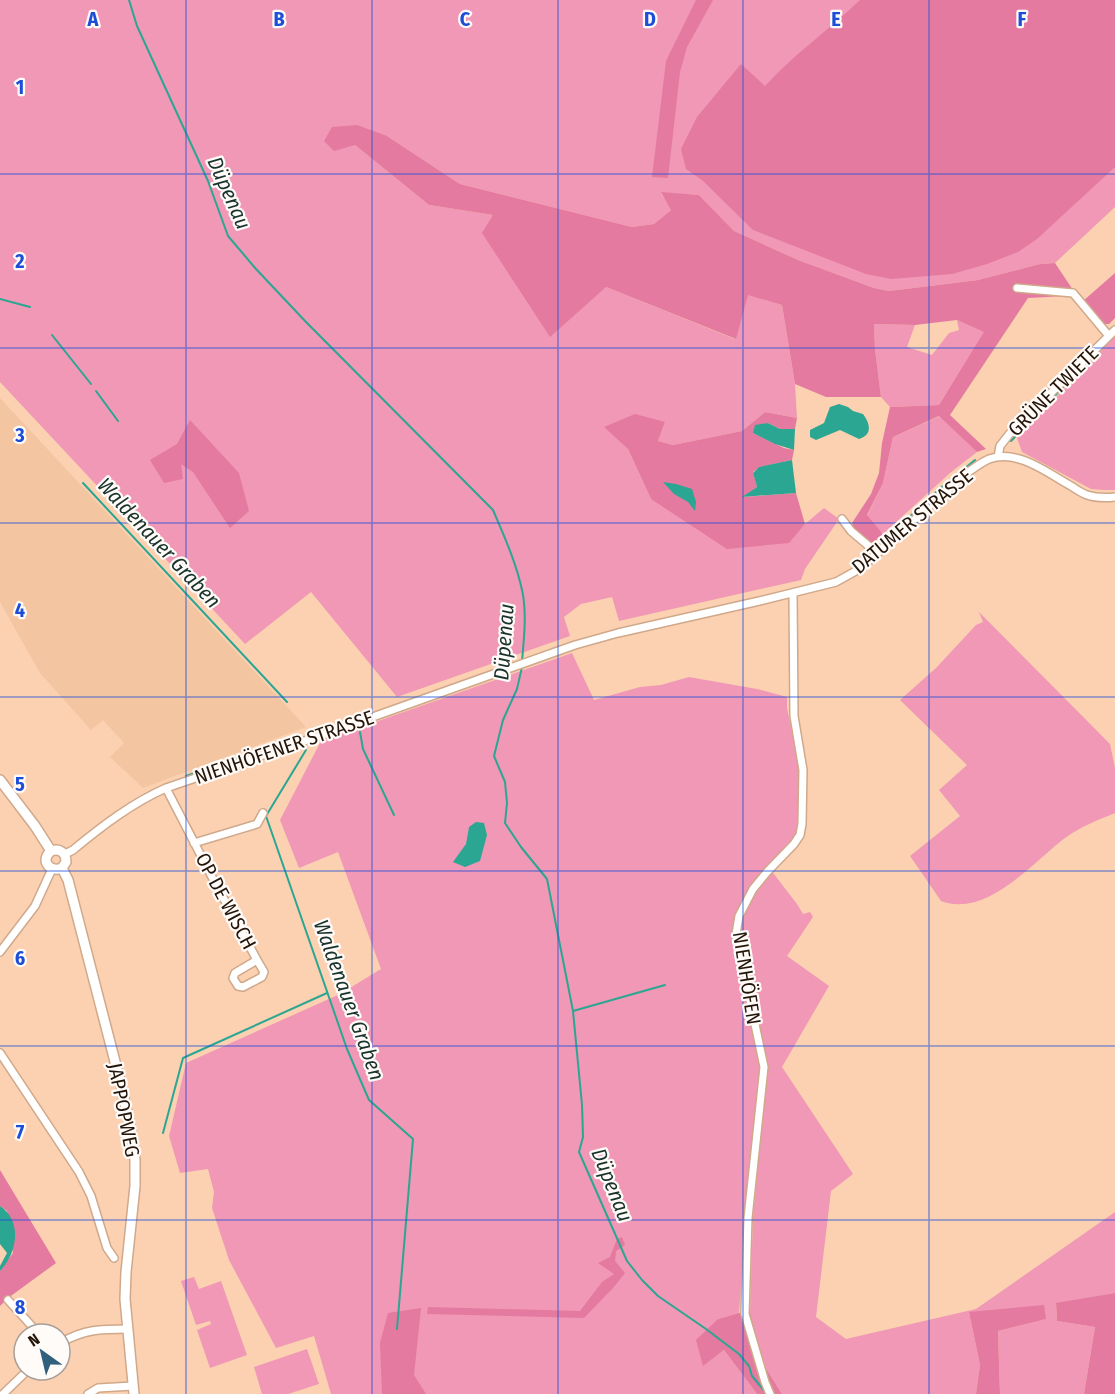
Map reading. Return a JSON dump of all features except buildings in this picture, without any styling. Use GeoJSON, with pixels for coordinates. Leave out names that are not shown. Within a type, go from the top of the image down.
{"type":"FeatureCollection","features":[{"type":"Feature","properties":{"kind":"street"},"geometry":{"type":"LineString","coordinates":[[1017,288],[1073,293],[1109,336]]}},
{"type":"Feature","properties":{"kind":"street","name":"GRÜNE TWIETE"},"geometry":{"type":"LineString","coordinates":[[998,457],[1000,446],[1011,432],[1115,330]]}},
{"type":"Feature","properties":{"kind":"street"},"geometry":{"type":"LineString","coordinates":[[998,457],[1018,458],[1030,463],[1088,495],[1103,498],[1115,497]]}},
{"type":"Feature","properties":{"kind":"street","name":"DATUMER STRASSE"},"geometry":{"type":"LineString","coordinates":[[528,661],[618,633],[836,582],[854,572],[877,554],[965,474],[978,464],[998,457]]}},
{"type":"Feature","properties":{"kind":"street"},"geometry":{"type":"LineString","coordinates":[[842,519],[851,531],[877,554]]}},
{"type":"Feature","properties":{"kind":"street","name":"NIENHÖFEN"},"geometry":{"type":"LineString","coordinates":[[770,1394],[745,1314],[748,1218],[764,1066],[736,934],[739,916],[753,889],[794,844],[800,835],[802,824],[803,770],[794,716],[793,593]]}},
{"type":"Feature","properties":{"kind":"street","name":"NIENHÖFENER STRASSE"},"geometry":{"type":"LineString","coordinates":[[65,854],[130,807],[166,788],[528,661]]}},
{"type":"Feature","properties":{"kind":"street"},"geometry":{"type":"LineString","coordinates":[[0,780],[51,851]]}},
{"type":"Feature","properties":{"kind":"street","name":"OP DE WISCH"},"geometry":{"type":"LineString","coordinates":[[166,788],[264,972],[262,977],[243,987],[237,986],[233,978],[235,973],[257,960]]}},
{"type":"Feature","properties":{"kind":"street","name":"OP DE WISCH"},"geometry":{"type":"LineString","coordinates":[[194,843],[257,824],[263,813]]}},
{"type":"Feature","properties":{"kind":"street"},"geometry":{"type":"LineString","coordinates":[[56,849],[65,854],[66,862],[62,868],[57,870],[47,866],[46,855],[51,851],[56,849]]}},
{"type":"Feature","properties":{"kind":"street","name":"JAPPOPWEG"},"geometry":{"type":"LineString","coordinates":[[62,868],[68,880],[96,984],[133,1143],[135,1186],[125,1285],[134,1390]]}},
{"type":"Feature","properties":{"kind":"street"},"geometry":{"type":"LineString","coordinates":[[0,952],[35,906],[52,869]]}},
{"type":"Feature","properties":{"kind":"street"},"geometry":{"type":"LineString","coordinates":[[0,1053],[79,1172],[91,1196],[107,1248],[114,1258]]}},
{"type":"Feature","properties":{"kind":"street"},"geometry":{"type":"LineString","coordinates":[[8,1300],[28,1322]]}},
{"type":"Feature","properties":{"kind":"street"},"geometry":{"type":"LineString","coordinates":[[72,1337],[100,1329],[128,1329]]}},
{"type":"Feature","properties":{"kind":"street"},"geometry":{"type":"LineString","coordinates":[[3,1394],[16,1382]]}},
{"type":"Feature","properties":{"kind":"street"},"geometry":{"type":"LineString","coordinates":[[88,1394],[98,1388],[134,1390]]}},
{"type":"Feature","properties":{"kind":"shaded area"},"geometry":{"type":"Polygon","coordinates":[[[0,0],[1115,0],[1115,207],[1055,263],[1040,264],[978,280],[889,291],[874,288],[798,260],[734,231],[699,195],[661,193],[672,209],[654,224],[632,227],[460,184],[387,136],[355,145],[429,205],[493,215],[606,287],[735,339],[747,294],[782,305],[795,384],[797,418],[765,412],[742,431],[673,445],[658,441],[665,422],[605,427],[628,449],[651,499],[788,543],[824,508],[839,519],[805,569],[801,580],[619,621],[612,597],[581,604],[564,617],[570,636],[397,697],[311,592],[245,644],[0,382],[0,0]]]}},
{"type":"Feature","properties":{"kind":"shaded area"},"geometry":{"type":"Polygon","coordinates":[[[696,0],[713,0],[687,47],[680,72],[668,178],[652,177],[666,61],[696,0]]]}},
{"type":"Feature","properties":{"kind":"shaded area"},"geometry":{"type":"Polygon","coordinates":[[[860,0],[1115,0],[1115,167],[1037,239],[1018,252],[952,274],[891,279],[866,274],[753,230],[702,180],[686,169],[681,149],[697,117],[741,64],[765,86],[860,0]]]}},
{"type":"Feature","properties":{"kind":"shaded area"},"geometry":{"type":"Polygon","coordinates":[[[357,125],[387,136],[460,184],[632,227],[654,224],[671,210],[661,192],[699,195],[734,231],[798,260],[874,288],[889,291],[978,280],[1040,264],[1055,263],[1073,290],[1065,296],[1028,298],[950,415],[986,449],[977,452],[939,416],[893,437],[883,483],[867,515],[883,534],[872,544],[855,531],[852,523],[871,494],[879,473],[882,443],[890,407],[939,405],[984,332],[957,320],[915,325],[874,324],[881,397],[826,397],[795,384],[782,305],[748,295],[736,339],[606,287],[550,337],[482,233],[493,215],[429,205],[355,145],[334,151],[324,141],[332,127],[357,125]]]}},
{"type":"Feature","properties":{"kind":"shaded area"},"geometry":{"type":"Polygon","coordinates":[[[1115,273],[1115,318],[1109,324],[1103,324],[1083,301],[1115,273]]]}},
{"type":"Feature","properties":{"kind":"shaded area"},"geometry":{"type":"Polygon","coordinates":[[[957,320],[985,332],[939,405],[890,407],[881,397],[874,324],[915,325],[907,347],[932,355],[949,333],[959,330],[957,320]]]}},
{"type":"Feature","properties":{"kind":"shaded area"},"geometry":{"type":"Polygon","coordinates":[[[1115,336],[1115,490],[1091,489],[1022,452],[1017,438],[1115,336]]]}},
{"type":"Feature","properties":{"kind":"shaded area"},"geometry":{"type":"Polygon","coordinates":[[[0,398],[306,727],[143,788],[110,757],[124,743],[103,720],[91,730],[40,673],[0,602],[0,398]]]}},
{"type":"Feature","properties":{"kind":"shaded area"},"geometry":{"type":"Polygon","coordinates":[[[765,412],[797,418],[795,429],[780,429],[768,423],[753,433],[784,448],[794,450],[792,460],[760,467],[753,472],[757,487],[743,497],[796,493],[805,524],[789,543],[727,549],[651,499],[628,449],[604,427],[635,414],[665,422],[658,441],[673,445],[742,431],[765,412]]]}},
{"type":"Feature","properties":{"kind":"shaded area"},"geometry":{"type":"Polygon","coordinates":[[[940,416],[977,452],[950,473],[883,534],[867,516],[883,483],[893,437],[940,416]]]}},
{"type":"Feature","properties":{"kind":"shaded area"},"geometry":{"type":"Polygon","coordinates":[[[190,420],[239,473],[249,511],[230,528],[193,472],[181,464],[183,479],[164,483],[150,460],[177,444],[190,420]]]}},
{"type":"Feature","properties":{"kind":"shaded area"},"geometry":{"type":"Polygon","coordinates":[[[979,612],[1110,744],[1115,768],[1115,813],[1071,834],[1008,885],[992,895],[975,902],[958,904],[941,901],[910,856],[960,816],[939,790],[967,765],[900,700],[936,668],[976,625],[983,622],[979,612]]]}},
{"type":"Feature","properties":{"kind":"shaded area"},"geometry":{"type":"Polygon","coordinates":[[[572,653],[594,700],[640,687],[661,685],[689,677],[757,689],[787,697],[787,708],[800,771],[802,822],[788,847],[770,869],[803,914],[810,912],[813,917],[787,956],[829,986],[782,1067],[853,1174],[831,1191],[816,1317],[846,1339],[976,1309],[1115,1212],[1115,1293],[1056,1304],[1057,1321],[1095,1327],[1084,1394],[1000,1394],[998,1331],[1045,1319],[969,1312],[980,1365],[976,1394],[782,1394],[764,1365],[750,1312],[753,1217],[763,1113],[756,1114],[739,1313],[718,1319],[704,1365],[724,1350],[757,1394],[331,1394],[314,1336],[276,1348],[229,1260],[212,1208],[214,1192],[208,1169],[180,1173],[169,1136],[186,1063],[340,994],[381,969],[338,852],[299,868],[280,820],[321,741],[572,653]]]}},
{"type":"Feature","properties":{"kind":"shaded area"},"geometry":{"type":"Polygon","coordinates":[[[0,1170],[56,1263],[0,1306],[0,1271],[13,1253],[7,1211],[0,1206],[0,1170]]]}},
{"type":"Feature","properties":{"kind":"shaded area"},"geometry":{"type":"Polygon","coordinates":[[[622,1237],[625,1245],[616,1251],[615,1261],[625,1273],[584,1318],[427,1314],[428,1307],[580,1311],[602,1282],[614,1274],[598,1263],[610,1257],[617,1239],[622,1237]]]}},
{"type":"Feature","properties":{"kind":"shaded area"},"geometry":{"type":"Polygon","coordinates":[[[194,1277],[199,1289],[221,1281],[247,1355],[210,1368],[197,1330],[211,1324],[210,1321],[196,1325],[181,1281],[194,1277]]]}},
{"type":"Feature","properties":{"kind":"shaded area"},"geometry":{"type":"Polygon","coordinates":[[[1115,1293],[1115,1394],[1084,1394],[1095,1327],[1057,1321],[1056,1303],[1115,1293]]]}},
{"type":"Feature","properties":{"kind":"shaded area"},"geometry":{"type":"Polygon","coordinates":[[[1044,1305],[1046,1319],[998,1331],[1000,1394],[976,1394],[980,1365],[969,1312],[1044,1305]]]}},
{"type":"Feature","properties":{"kind":"shaded area"},"geometry":{"type":"Polygon","coordinates":[[[421,1308],[414,1375],[426,1394],[382,1394],[380,1343],[388,1313],[421,1308]]]}},
{"type":"Feature","properties":{"kind":"shaded area"},"geometry":{"type":"Polygon","coordinates":[[[750,1312],[764,1365],[782,1394],[757,1394],[724,1350],[703,1366],[696,1340],[718,1319],[750,1312]]]}},
{"type":"Feature","properties":{"kind":"shaded area"},"geometry":{"type":"Polygon","coordinates":[[[307,1349],[319,1384],[288,1394],[262,1394],[254,1367],[307,1349]]]}},
{"type":"Feature","properties":{"kind":"water"},"geometry":{"type":"Polygon","coordinates":[[[839,404],[863,414],[869,425],[867,435],[859,439],[840,430],[816,440],[810,437],[810,430],[824,423],[830,407],[839,404]]]}},
{"type":"Feature","properties":{"kind":"water"},"geometry":{"type":"Polygon","coordinates":[[[768,423],[780,429],[795,429],[794,450],[753,433],[755,425],[768,423]]]}},
{"type":"Feature","properties":{"kind":"water"},"geometry":{"type":"Polygon","coordinates":[[[792,460],[796,493],[742,497],[757,487],[753,473],[759,467],[792,460]]]}},
{"type":"Feature","properties":{"kind":"water"},"geometry":{"type":"Polygon","coordinates":[[[663,482],[692,489],[696,502],[695,511],[688,502],[674,494],[663,482]]]}},
{"type":"Feature","properties":{"kind":"water"},"geometry":{"type":"Polygon","coordinates":[[[476,822],[484,823],[487,835],[480,861],[465,867],[453,862],[466,844],[469,827],[476,822]]]}},
{"type":"Feature","properties":{"kind":"water"},"geometry":{"type":"Polygon","coordinates":[[[0,1206],[12,1220],[15,1238],[10,1256],[0,1271],[0,1266],[7,1253],[0,1244],[0,1206]]]}},
{"type":"Feature","properties":{"kind":"waterway","name":"Düpenau"},"geometry":{"type":"LineString","coordinates":[[129,0],[137,26],[208,181],[228,236],[306,322],[493,510],[513,559],[524,598],[522,661]]}},
{"type":"Feature","properties":{"kind":"waterway"},"geometry":{"type":"LineString","coordinates":[[0,299],[30,307]]}},
{"type":"Feature","properties":{"kind":"waterway"},"geometry":{"type":"LineString","coordinates":[[52,335],[91,384]]}},
{"type":"Feature","properties":{"kind":"waterway"},"geometry":{"type":"LineString","coordinates":[[1011,441],[1073,377]]}},
{"type":"Feature","properties":{"kind":"waterway"},"geometry":{"type":"LineString","coordinates":[[96,391],[118,421]]}},
{"type":"Feature","properties":{"kind":"waterway"},"geometry":{"type":"LineString","coordinates":[[879,545],[975,460]]}},
{"type":"Feature","properties":{"kind":"waterway","name":"Waldenauer Graben"},"geometry":{"type":"LineString","coordinates":[[83,483],[287,702]]}},
{"type":"Feature","properties":{"kind":"waterway","name":"Düpenau"},"geometry":{"type":"LineString","coordinates":[[522,667],[517,689],[503,720],[494,756],[505,782],[507,803],[505,823],[547,879],[573,1011],[582,1105],[583,1137],[579,1152],[627,1261],[658,1296],[739,1354],[749,1366],[752,1376],[767,1394]]}},
{"type":"Feature","properties":{"kind":"waterway"},"geometry":{"type":"LineString","coordinates":[[360,732],[363,749],[394,815]]}},
{"type":"Feature","properties":{"kind":"waterway"},"geometry":{"type":"LineString","coordinates":[[186,776],[283,742]]}},
{"type":"Feature","properties":{"kind":"waterway","name":"Waldenauer Graben"},"geometry":{"type":"LineString","coordinates":[[306,750],[266,816],[347,1049],[369,1100],[413,1139],[397,1329]]}},
{"type":"Feature","properties":{"kind":"waterway"},"geometry":{"type":"LineString","coordinates":[[573,1011],[665,985]]}},
{"type":"Feature","properties":{"kind":"waterway"},"geometry":{"type":"LineString","coordinates":[[163,1133],[183,1058],[327,993]]}}]}
